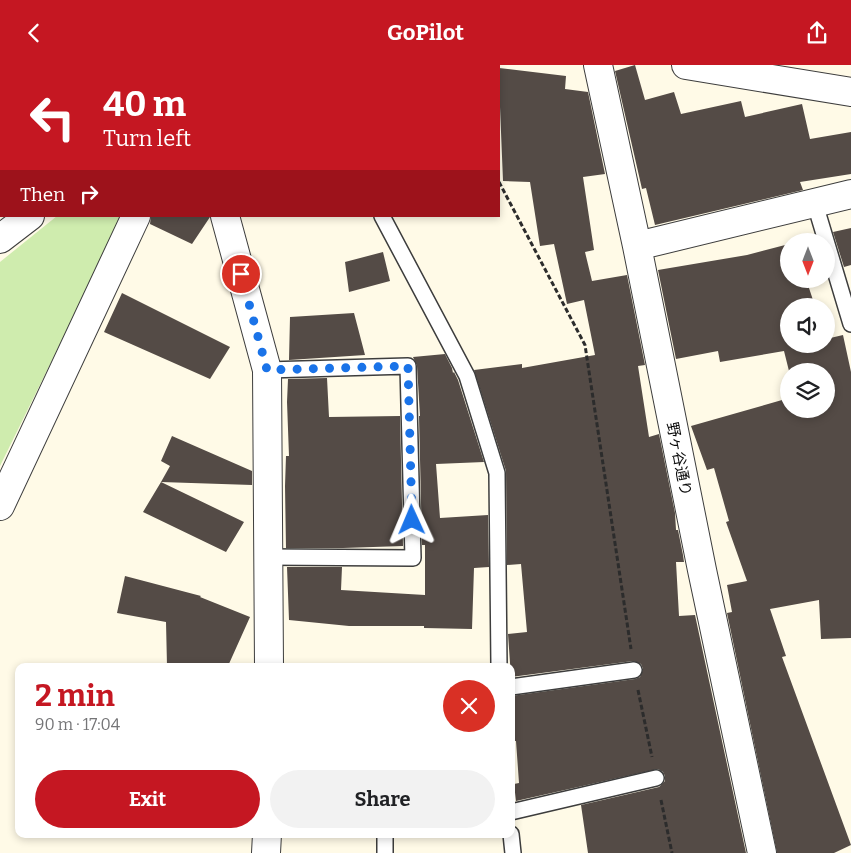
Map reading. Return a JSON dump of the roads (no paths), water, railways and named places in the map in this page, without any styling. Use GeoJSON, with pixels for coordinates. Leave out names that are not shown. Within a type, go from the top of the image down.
{"type":"FeatureCollection","features":[{"type":"Feature","properties":{"kind":"street","name":"野ヶ谷通り"},"geometry":{"type":"LineString","coordinates":[[598,65],[762,853]]}},
{"type":"Feature","properties":{"kind":"street"},"geometry":{"type":"LineString","coordinates":[[686,65],[851,92]]}},
{"type":"Feature","properties":{"kind":"street"},"geometry":{"type":"LineString","coordinates":[[637,246],[851,194]]}},
{"type":"Feature","properties":{"kind":"street"},"geometry":{"type":"LineString","coordinates":[[0,239],[29,217]]}},
{"type":"Feature","properties":{"kind":"street"},"geometry":{"type":"LineString","coordinates":[[0,506],[136,217]]}},
{"type":"Feature","properties":{"kind":"street"},"geometry":{"type":"LineString","coordinates":[[225,217],[267,370],[269,663]]}},
{"type":"Feature","properties":{"kind":"street"},"geometry":{"type":"LineString","coordinates":[[266,853],[267,838]]}},
{"type":"Feature","properties":{"kind":"lane"},"geometry":{"type":"LineString","coordinates":[[815,204],[851,323]]}},
{"type":"Feature","properties":{"kind":"lane"},"geometry":{"type":"LineString","coordinates":[[383,217],[467,376],[497,473],[499,663]]}},
{"type":"Feature","properties":{"kind":"lane"},"geometry":{"type":"LineString","coordinates":[[267,370],[408,366],[413,558],[268,557]]}},
{"type":"Feature","properties":{"kind":"lane"},"geometry":{"type":"LineString","coordinates":[[515,686],[634,670]]}},
{"type":"Feature","properties":{"kind":"lane"},"geometry":{"type":"LineString","coordinates":[[515,811],[656,778]]}},
{"type":"Feature","properties":{"kind":"lane"},"geometry":{"type":"LineString","coordinates":[[385,838],[385,853]]}},
{"type":"Feature","properties":{"kind":"lane"},"geometry":{"type":"LineString","coordinates":[[511,838],[513,853]]}}]}
